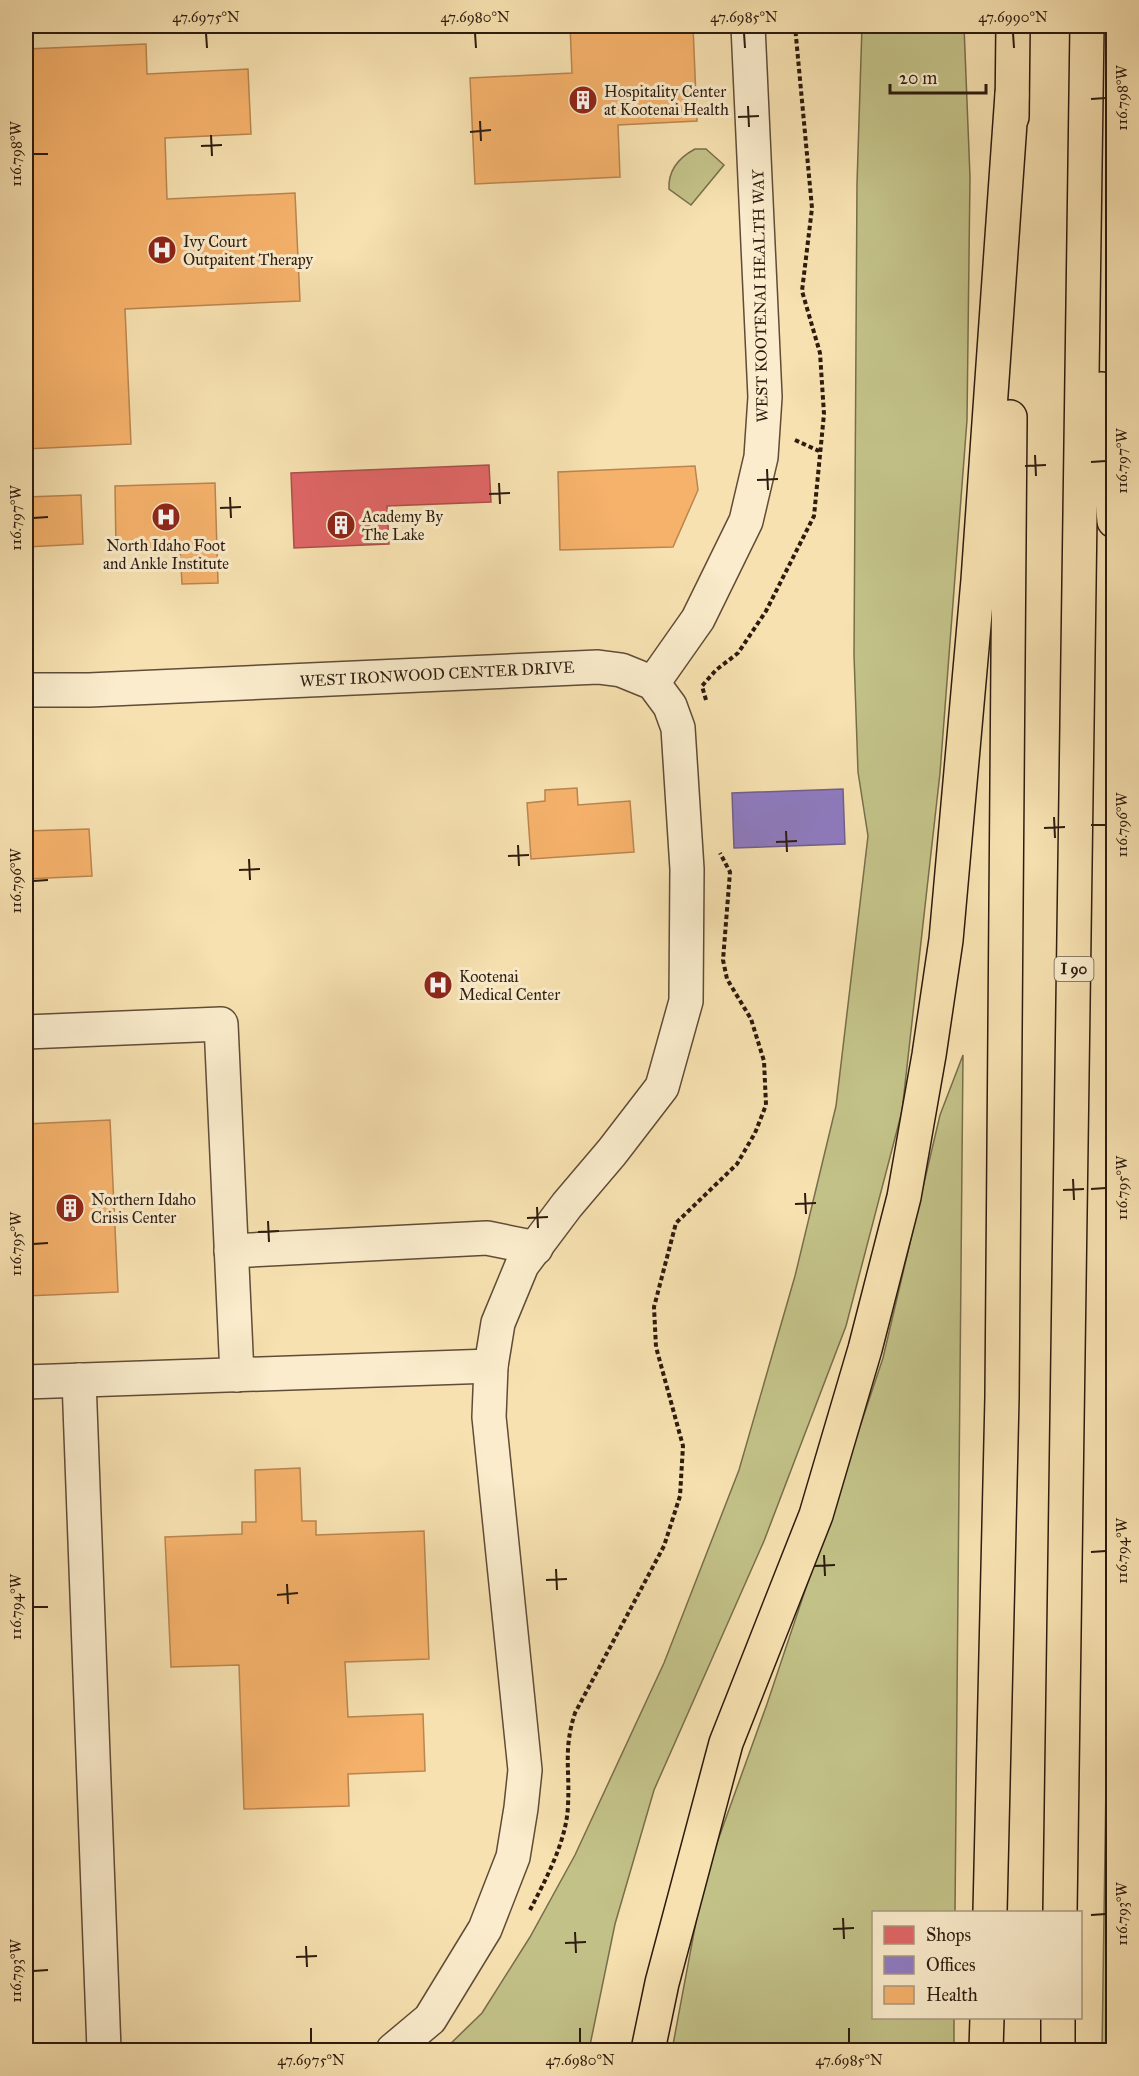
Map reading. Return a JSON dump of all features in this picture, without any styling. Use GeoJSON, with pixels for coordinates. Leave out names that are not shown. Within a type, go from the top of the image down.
{"type":"FeatureCollection","features":[{"type":"Feature","properties":{"kind":"highway"},"geometry":{"type":"LineString","coordinates":[[990,1911],[1002,1397],[1013,26]]}},
{"type":"Feature","properties":{"kind":"highway","name":"I 90"},"geometry":{"type":"LineString","coordinates":[[1060,1911],[1088,26]]}},
{"type":"Feature","properties":{"kind":"highway"},"geometry":{"type":"LineString","coordinates":[[648,2050],[662,1983],[726,1743],[816,1515],[865,1349],[904,1197],[930,1056],[946,940],[977,592],[1012,94]]}},
{"type":"Feature","properties":{"kind":"highway","name":"I 90"},"geometry":{"type":"LineString","coordinates":[[1086,213],[1113,521]]}},
{"type":"Feature","properties":{"kind":"highway"},"geometry":{"type":"LineString","coordinates":[[637,2050],[662,1983]]}},
{"type":"Feature","properties":{"kind":"highway"},"geometry":{"type":"LineString","coordinates":[[986,2050],[987,2019]]}},
{"type":"Feature","properties":{"kind":"highway"},"geometry":{"type":"LineString","coordinates":[[1058,2019],[1058,2050]]}},
{"type":"Feature","properties":{"kind":"street","name":"WEST KOOTENAI HEALTH WAY"},"geometry":{"type":"LineString","coordinates":[[653,683],[698,619],[746,521],[761,457],[765,397],[748,26]]}},
{"type":"Feature","properties":{"kind":"street","name":"WEST IRONWOOD CENTER DRIVE"},"geometry":{"type":"LineString","coordinates":[[26,690],[89,690],[598,667],[621,670],[653,683]]}},
{"type":"Feature","properties":{"kind":"street"},"geometry":{"type":"LineString","coordinates":[[393,2050],[430,2019],[485,1929],[513,1857],[521,1808],[525,1770],[489,1417],[491,1366],[498,1323],[522,1265],[662,1087],[686,1001],[687,869],[678,728],[670,705],[653,683]]}},
{"type":"Feature","properties":{"kind":"street"},"geometry":{"type":"LineString","coordinates":[[26,1032],[221,1024],[237,1375]]}},
{"type":"Feature","properties":{"kind":"street"},"geometry":{"type":"LineString","coordinates":[[231,1251],[487,1239],[536,1248]]}},
{"type":"Feature","properties":{"kind":"street"},"geometry":{"type":"LineString","coordinates":[[26,1382],[491,1366]]}},
{"type":"Feature","properties":{"kind":"street"},"geometry":{"type":"LineString","coordinates":[[79,1380],[104,2050]]}},
{"type":"Feature","properties":{"kind":"path"},"geometry":{"type":"LineString","coordinates":[[790,438],[819,451]]}},
{"type":"Feature","properties":{"kind":"shaded area"},"geometry":{"type":"Polygon","coordinates":[[[862,26],[964,26],[970,177],[967,420],[940,773],[902,1111],[846,1326],[764,1541],[654,1790],[615,1924],[589,2050],[444,2050],[482,2013],[530,1937],[575,1855],[664,1663],[739,1470],[795,1276],[836,1106],[868,836],[858,772],[854,655],[857,184],[862,26]]]}},
{"type":"Feature","properties":{"kind":"shaded area"},"geometry":{"type":"Polygon","coordinates":[[[695,149],[706,149],[724,165],[691,205],[669,189],[669,182],[676,165],[695,149]]]}},
{"type":"Feature","properties":{"kind":"shaded area"},"geometry":{"type":"Polygon","coordinates":[[[963,1055],[955,1911],[872,1911],[872,2019],[954,2019],[954,2050],[672,2050],[704,1879],[767,1704],[883,1358],[940,1115],[963,1055]]]}},
{"type":"Feature","properties":{"kind":"shaded area"},"geometry":{"type":"Polygon","coordinates":[[[1113,1312],[1114,2050],[1102,2050],[1113,1312]]]}},
{"type":"Feature","properties":{"kind":"building: Shops","name":"Academy By The Lake"},"geometry":{"type":"Polygon","coordinates":[[[489,465],[491,502],[387,506],[389,544],[294,548],[291,473],[489,465]]]}},
{"type":"Feature","properties":{"kind":"building: Offices"},"geometry":{"type":"Polygon","coordinates":[[[843,789],[845,844],[734,848],[732,793],[843,789]]]}},
{"type":"Feature","properties":{"kind":"building: Health","name":"Hospitality Center at Kootenai Health"},"geometry":{"type":"Polygon","coordinates":[[[570,26],[693,26],[697,121],[618,125],[620,177],[475,184],[470,78],[572,73],[570,26]]]}},
{"type":"Feature","properties":{"kind":"building: Health","name":"Ivy Court Outpaitent Therapy"},"geometry":{"type":"Polygon","coordinates":[[[146,44],[147,74],[248,69],[251,134],[165,138],[167,199],[295,193],[300,301],[125,309],[131,444],[26,449],[26,49],[146,44]]]}},
{"type":"Feature","properties":{"kind":"building: Health"},"geometry":{"type":"Polygon","coordinates":[[[695,466],[698,490],[673,547],[560,550],[558,472],[695,466]]]}},
{"type":"Feature","properties":{"kind":"building: Health","name":"North Idaho Foot and Ankle Institute"},"geometry":{"type":"Polygon","coordinates":[[[215,483],[218,583],[182,584],[180,549],[116,551],[115,486],[215,483]]]}},
{"type":"Feature","properties":{"kind":"building: Health"},"geometry":{"type":"Polygon","coordinates":[[[81,495],[83,544],[26,547],[26,497],[81,495]]]}},
{"type":"Feature","properties":{"kind":"building: Health"},"geometry":{"type":"Polygon","coordinates":[[[577,788],[578,805],[630,801],[634,852],[531,859],[527,803],[545,801],[545,790],[577,788]]]}},
{"type":"Feature","properties":{"kind":"building: Health"},"geometry":{"type":"Polygon","coordinates":[[[89,829],[92,876],[26,879],[26,831],[89,829]]]}},
{"type":"Feature","properties":{"kind":"building: Health","name":"Northern Idaho Crisis Center"},"geometry":{"type":"Polygon","coordinates":[[[110,1120],[118,1292],[26,1296],[26,1124],[110,1120]]]}},
{"type":"Feature","properties":{"kind":"building: Health"},"geometry":{"type":"Polygon","coordinates":[[[300,1468],[302,1521],[316,1521],[316,1535],[424,1531],[429,1659],[345,1662],[348,1717],[423,1714],[425,1771],[348,1774],[349,1806],[244,1809],[239,1665],[171,1667],[165,1537],[242,1534],[242,1522],[256,1522],[255,1470],[300,1468]]]}},
{"type":"Feature","properties":{"kind":"place","name":"Hospitality Center at Kootenai Health"},"geometry":{"type":"Point","coordinates":[583,100]}},
{"type":"Feature","properties":{"kind":"place","name":"Ivy Court Outpaitent Therapy"},"geometry":{"type":"Point","coordinates":[162,250]}},
{"type":"Feature","properties":{"kind":"place","name":"North Idaho Foot and Ankle Institute"},"geometry":{"type":"Point","coordinates":[166,517]}},
{"type":"Feature","properties":{"kind":"place","name":"Academy By The Lake"},"geometry":{"type":"Point","coordinates":[341,525]}},
{"type":"Feature","properties":{"kind":"place","name":"Kootenai Medical Center"},"geometry":{"type":"Point","coordinates":[438,985]}},
{"type":"Feature","properties":{"kind":"place","name":"Northern Idaho Crisis Center"},"geometry":{"type":"Point","coordinates":[70,1208]}}]}
